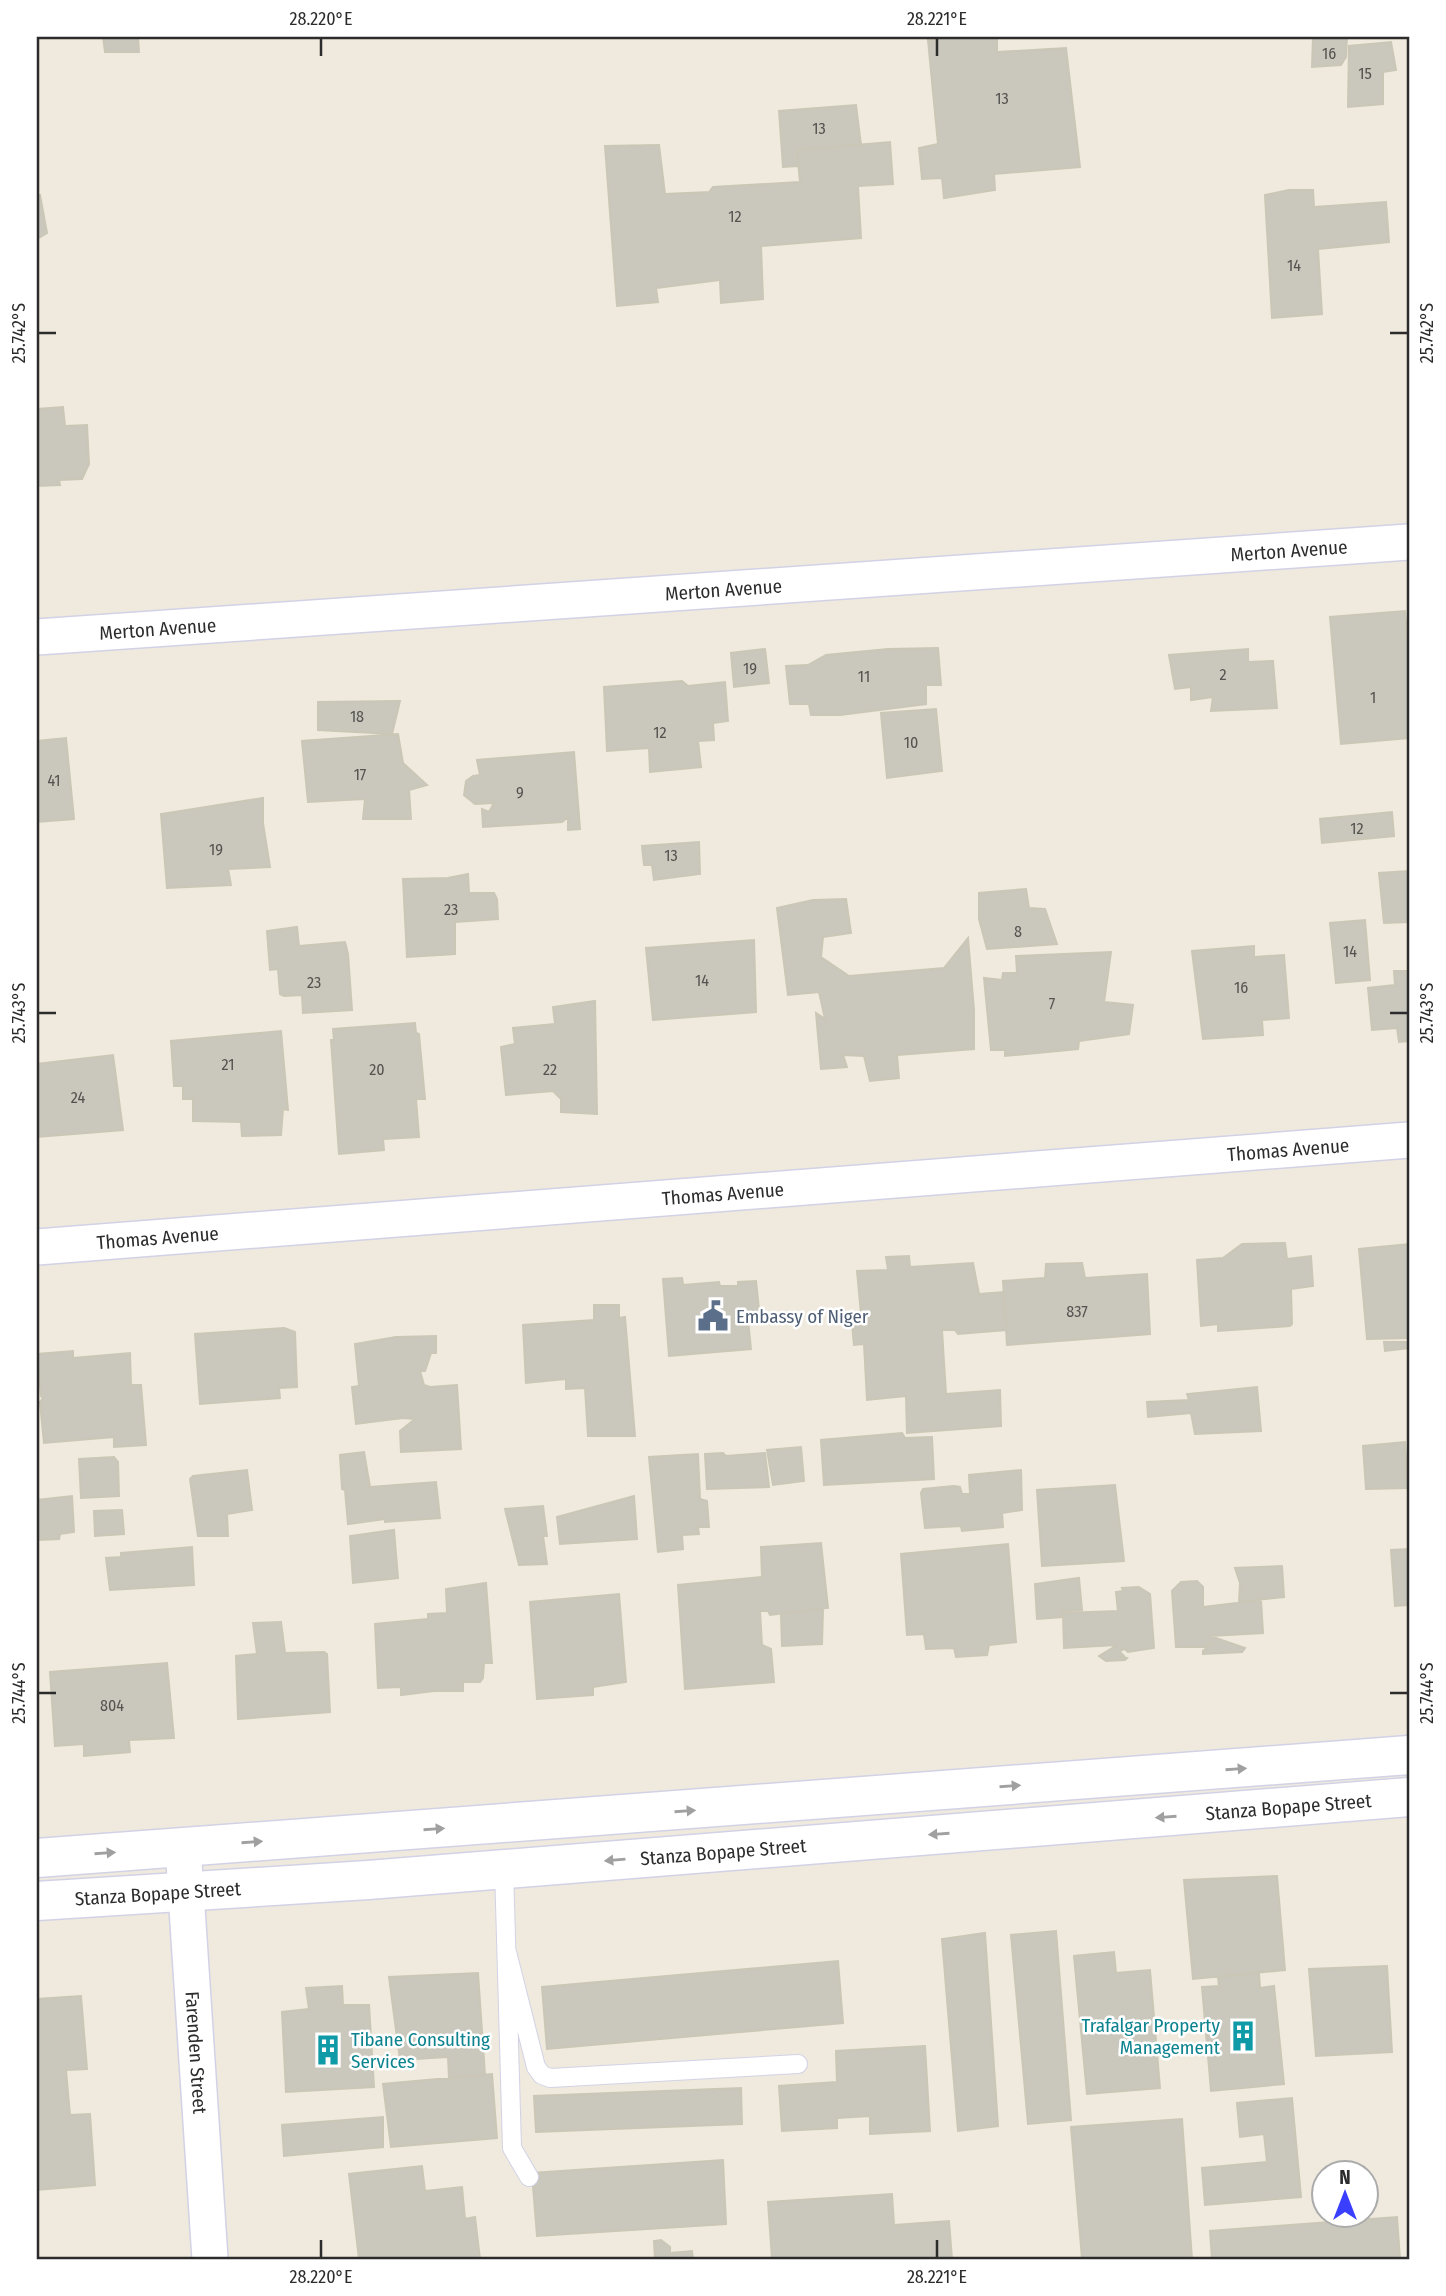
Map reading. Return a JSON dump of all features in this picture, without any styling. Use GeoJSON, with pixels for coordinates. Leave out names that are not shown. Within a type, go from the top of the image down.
{"type":"FeatureCollection","features":[{"type":"Feature","properties":{"kind":"main road"},"geometry":{"type":"LineString","coordinates":[[37,1858],[1409,1755]]}},
{"type":"Feature","properties":{"kind":"main road","name":"Stanza Bopape Street"},"geometry":{"type":"LineString","coordinates":[[37,1900],[368,1880],[1409,1797]]}},
{"type":"Feature","properties":{"kind":"street","name":"Merton Avenue"},"geometry":{"type":"LineString","coordinates":[[37,636],[1409,542]]}},
{"type":"Feature","properties":{"kind":"street","name":"Thomas Avenue"},"geometry":{"type":"LineString","coordinates":[[37,1247],[1409,1140]]}},
{"type":"Feature","properties":{"kind":"street","name":"Farenden Street"},"geometry":{"type":"LineString","coordinates":[[183,1847],[209,2259]]}},
{"type":"Feature","properties":{"kind":"lane"},"geometry":{"type":"LineString","coordinates":[[504,1869],[512,2148],[529,2177]]}},
{"type":"Feature","properties":{"kind":"lane"},"geometry":{"type":"LineString","coordinates":[[507,1952],[536,2067],[542,2075],[550,2078],[798,2064]]}},
{"type":"Feature","properties":{"kind":"building"},"geometry":{"type":"Polygon","coordinates":[[[103,37],[138,37],[139,52],[105,52],[103,37]]]}},
{"type":"Feature","properties":{"kind":"building"},"geometry":{"type":"Polygon","coordinates":[[[997,37],[997,52],[1066,48],[1080,167],[994,174],[995,190],[944,198],[942,178],[922,179],[919,148],[938,144],[928,40],[997,37]]]}},
{"type":"Feature","properties":{"kind":"building"},"geometry":{"type":"Polygon","coordinates":[[[1313,37],[1347,37],[1346,57],[1341,65],[1312,67],[1313,37]]]}},
{"type":"Feature","properties":{"kind":"building"},"geometry":{"type":"Polygon","coordinates":[[[1391,42],[1396,70],[1383,72],[1383,104],[1348,107],[1349,46],[1391,42]]]}},
{"type":"Feature","properties":{"kind":"building"},"geometry":{"type":"Polygon","coordinates":[[[856,105],[861,145],[797,150],[798,166],[783,167],[779,111],[856,105]]]}},
{"type":"Feature","properties":{"kind":"building"},"geometry":{"type":"Polygon","coordinates":[[[890,142],[893,184],[858,186],[861,238],[761,246],[763,299],[721,303],[720,280],[656,288],[658,302],[617,306],[605,146],[659,145],[665,194],[709,192],[713,187],[800,182],[797,150],[890,142]]]}},
{"type":"Feature","properties":{"kind":"building"},"geometry":{"type":"Polygon","coordinates":[[[1289,190],[1313,190],[1314,207],[1386,202],[1389,242],[1318,249],[1322,314],[1272,318],[1265,195],[1289,190]]]}},
{"type":"Feature","properties":{"kind":"building"},"geometry":{"type":"Polygon","coordinates":[[[37,195],[40,195],[47,233],[37,239],[37,195]]]}},
{"type":"Feature","properties":{"kind":"building"},"geometry":{"type":"Polygon","coordinates":[[[63,407],[65,426],[87,425],[89,464],[82,479],[59,480],[60,485],[37,486],[37,409],[63,407]]]}},
{"type":"Feature","properties":{"kind":"building"},"geometry":{"type":"Polygon","coordinates":[[[1405,611],[1409,656],[1409,738],[1341,744],[1330,617],[1405,611]]]}},
{"type":"Feature","properties":{"kind":"building"},"geometry":{"type":"Polygon","coordinates":[[[938,648],[941,685],[926,685],[926,704],[840,715],[811,715],[809,704],[790,704],[786,666],[808,665],[826,655],[888,649],[938,648]]]}},
{"type":"Feature","properties":{"kind":"building"},"geometry":{"type":"Polygon","coordinates":[[[765,649],[769,683],[734,687],[731,653],[765,649]]]}},
{"type":"Feature","properties":{"kind":"building"},"geometry":{"type":"Polygon","coordinates":[[[1248,649],[1248,662],[1273,661],[1277,708],[1211,711],[1213,697],[1191,700],[1191,687],[1175,689],[1169,655],[1248,649]]]}},
{"type":"Feature","properties":{"kind":"building"},"geometry":{"type":"Polygon","coordinates":[[[682,681],[688,686],[725,682],[728,721],[713,723],[714,740],[698,741],[701,767],[650,772],[649,748],[607,751],[604,687],[682,681]]]}},
{"type":"Feature","properties":{"kind":"building"},"geometry":{"type":"Polygon","coordinates":[[[400,701],[392,734],[318,730],[318,702],[400,701]]]}},
{"type":"Feature","properties":{"kind":"building"},"geometry":{"type":"Polygon","coordinates":[[[936,709],[942,771],[887,778],[881,713],[936,709]]]}},
{"type":"Feature","properties":{"kind":"building"},"geometry":{"type":"Polygon","coordinates":[[[398,734],[403,763],[427,785],[409,790],[411,819],[363,819],[365,799],[308,802],[302,741],[398,734]]]}},
{"type":"Feature","properties":{"kind":"building"},"geometry":{"type":"Polygon","coordinates":[[[66,738],[74,819],[37,822],[37,741],[66,738]]]}},
{"type":"Feature","properties":{"kind":"building"},"geometry":{"type":"Polygon","coordinates":[[[574,752],[580,829],[568,830],[568,817],[562,822],[483,827],[482,809],[489,812],[494,803],[475,804],[464,795],[466,781],[480,775],[477,760],[574,752]]]}},
{"type":"Feature","properties":{"kind":"building"},"geometry":{"type":"Polygon","coordinates":[[[263,798],[263,823],[270,867],[228,869],[231,885],[167,888],[161,814],[263,798]]]}},
{"type":"Feature","properties":{"kind":"building"},"geometry":{"type":"Polygon","coordinates":[[[1392,812],[1394,836],[1322,843],[1320,819],[1392,812]]]}},
{"type":"Feature","properties":{"kind":"building"},"geometry":{"type":"Polygon","coordinates":[[[699,842],[700,874],[654,880],[652,865],[644,865],[642,846],[699,842]]]}},
{"type":"Feature","properties":{"kind":"building"},"geometry":{"type":"Polygon","coordinates":[[[1409,871],[1409,922],[1384,923],[1379,873],[1409,871]]]}},
{"type":"Feature","properties":{"kind":"building"},"geometry":{"type":"Polygon","coordinates":[[[468,874],[469,893],[494,893],[498,919],[455,922],[455,954],[407,957],[403,879],[448,878],[468,874]]]}},
{"type":"Feature","properties":{"kind":"building"},"geometry":{"type":"Polygon","coordinates":[[[1026,889],[1029,908],[1045,909],[1057,944],[987,949],[979,919],[979,893],[1026,889]]]}},
{"type":"Feature","properties":{"kind":"building"},"geometry":{"type":"Polygon","coordinates":[[[846,899],[851,933],[823,937],[821,957],[849,976],[944,968],[968,938],[974,1010],[974,1049],[897,1055],[899,1078],[870,1081],[864,1056],[843,1055],[847,1067],[821,1069],[816,1013],[825,1019],[819,992],[788,995],[777,908],[813,900],[846,899]]]}},
{"type":"Feature","properties":{"kind":"building"},"geometry":{"type":"Polygon","coordinates":[[[1365,920],[1370,980],[1336,983],[1330,923],[1365,920]]]}},
{"type":"Feature","properties":{"kind":"building"},"geometry":{"type":"Polygon","coordinates":[[[297,927],[299,946],[345,942],[352,1010],[303,1013],[302,995],[280,994],[278,969],[270,970],[267,931],[297,927]]]}},
{"type":"Feature","properties":{"kind":"building"},"geometry":{"type":"Polygon","coordinates":[[[754,940],[756,1012],[653,1020],[646,948],[754,940]]]}},
{"type":"Feature","properties":{"kind":"building"},"geometry":{"type":"Polygon","coordinates":[[[1254,946],[1254,957],[1284,955],[1289,1018],[1262,1020],[1263,1035],[1203,1039],[1192,951],[1254,946]]]}},
{"type":"Feature","properties":{"kind":"building"},"geometry":{"type":"Polygon","coordinates":[[[1111,952],[1104,1002],[1133,1005],[1129,1034],[1079,1041],[1078,1049],[1005,1056],[1005,1050],[991,1050],[984,978],[1002,980],[1003,973],[1017,973],[1016,956],[1111,952]]]}},
{"type":"Feature","properties":{"kind":"building"},"geometry":{"type":"Polygon","coordinates":[[[1394,971],[1409,971],[1409,1041],[1399,1042],[1397,1028],[1372,1030],[1368,988],[1395,985],[1394,971]]]}},
{"type":"Feature","properties":{"kind":"building"},"geometry":{"type":"Polygon","coordinates":[[[595,1001],[597,1114],[561,1112],[561,1099],[553,1091],[506,1095],[501,1047],[515,1044],[513,1028],[555,1024],[553,1007],[595,1001]]]}},
{"type":"Feature","properties":{"kind":"building"},"geometry":{"type":"Polygon","coordinates":[[[415,1023],[416,1033],[419,1034],[425,1099],[416,1099],[419,1137],[383,1139],[384,1150],[339,1154],[331,1040],[334,1040],[333,1029],[415,1023]]]}},
{"type":"Feature","properties":{"kind":"building"},"geometry":{"type":"Polygon","coordinates":[[[281,1031],[288,1110],[283,1109],[281,1135],[242,1136],[241,1122],[193,1121],[193,1099],[183,1099],[183,1086],[174,1086],[171,1041],[281,1031]]]}},
{"type":"Feature","properties":{"kind":"building"},"geometry":{"type":"Polygon","coordinates":[[[113,1055],[123,1130],[37,1137],[37,1064],[113,1055]]]}},
{"type":"Feature","properties":{"kind":"building"},"geometry":{"type":"Polygon","coordinates":[[[1285,1243],[1287,1259],[1311,1256],[1313,1286],[1291,1289],[1290,1326],[1218,1331],[1218,1324],[1201,1326],[1197,1260],[1223,1258],[1242,1244],[1285,1243]]]}},
{"type":"Feature","properties":{"kind":"building"},"geometry":{"type":"Polygon","coordinates":[[[1409,1244],[1409,1338],[1367,1339],[1359,1249],[1409,1244]]]}},
{"type":"Feature","properties":{"kind":"building"},"geometry":{"type":"Polygon","coordinates":[[[909,1256],[910,1267],[973,1263],[979,1294],[1004,1292],[1006,1330],[958,1334],[955,1330],[942,1330],[946,1394],[1000,1390],[1001,1426],[907,1433],[906,1396],[867,1400],[864,1344],[854,1345],[851,1314],[861,1314],[857,1271],[888,1270],[886,1257],[909,1256]]]}},
{"type":"Feature","properties":{"kind":"building"},"geometry":{"type":"Polygon","coordinates":[[[1082,1263],[1085,1278],[1147,1274],[1150,1334],[1007,1345],[1003,1281],[1045,1278],[1046,1264],[1082,1263]]]}},
{"type":"Feature","properties":{"kind":"building","name":"Embassy of Niger"},"geometry":{"type":"Polygon","coordinates":[[[682,1278],[683,1285],[719,1282],[720,1286],[738,1286],[738,1282],[756,1281],[760,1319],[748,1320],[751,1349],[669,1356],[663,1279],[682,1278]]]}},
{"type":"Feature","properties":{"kind":"building"},"geometry":{"type":"Polygon","coordinates":[[[594,1305],[619,1305],[619,1318],[625,1317],[635,1436],[588,1436],[585,1388],[566,1389],[566,1379],[526,1383],[523,1325],[594,1320],[594,1305]]]}},
{"type":"Feature","properties":{"kind":"building"},"geometry":{"type":"Polygon","coordinates":[[[284,1328],[295,1332],[297,1387],[279,1388],[280,1398],[200,1404],[195,1334],[284,1328]]]}},
{"type":"Feature","properties":{"kind":"building"},"geometry":{"type":"Polygon","coordinates":[[[436,1336],[436,1353],[431,1353],[425,1371],[420,1371],[424,1385],[457,1385],[461,1449],[401,1452],[400,1431],[415,1419],[356,1424],[352,1387],[359,1386],[355,1344],[396,1337],[436,1336]]]}},
{"type":"Feature","properties":{"kind":"building"},"geometry":{"type":"Polygon","coordinates":[[[1384,1342],[1409,1342],[1409,1348],[1385,1351],[1384,1342]]]}},
{"type":"Feature","properties":{"kind":"building"},"geometry":{"type":"Polygon","coordinates":[[[73,1351],[73,1358],[130,1353],[131,1385],[141,1385],[146,1445],[114,1447],[114,1437],[44,1443],[40,1402],[43,1398],[37,1354],[73,1351]]]}},
{"type":"Feature","properties":{"kind":"building"},"geometry":{"type":"Polygon","coordinates":[[[1257,1387],[1261,1431],[1195,1434],[1191,1413],[1148,1417],[1147,1402],[1189,1400],[1187,1394],[1257,1387]]]}},
{"type":"Feature","properties":{"kind":"building"},"geometry":{"type":"Polygon","coordinates":[[[902,1433],[905,1438],[932,1437],[934,1479],[824,1485],[821,1440],[902,1433]]]}},
{"type":"Feature","properties":{"kind":"building"},"geometry":{"type":"Polygon","coordinates":[[[1405,1442],[1408,1488],[1366,1489],[1363,1446],[1405,1442]]]}},
{"type":"Feature","properties":{"kind":"building"},"geometry":{"type":"Polygon","coordinates":[[[801,1447],[804,1481],[773,1485],[767,1450],[801,1447]]]}},
{"type":"Feature","properties":{"kind":"building"},"geometry":{"type":"Polygon","coordinates":[[[364,1452],[370,1487],[436,1482],[440,1518],[385,1522],[385,1519],[348,1524],[340,1455],[364,1452]]]}},
{"type":"Feature","properties":{"kind":"building"},"geometry":{"type":"Polygon","coordinates":[[[723,1453],[726,1456],[765,1453],[769,1487],[707,1489],[705,1454],[723,1453]]]}},
{"type":"Feature","properties":{"kind":"building"},"geometry":{"type":"Polygon","coordinates":[[[698,1454],[700,1499],[707,1501],[709,1527],[698,1527],[699,1534],[682,1535],[683,1549],[658,1552],[649,1457],[698,1454]]]}},
{"type":"Feature","properties":{"kind":"building"},"geometry":{"type":"Polygon","coordinates":[[[114,1457],[118,1462],[119,1496],[81,1498],[79,1459],[114,1457]]]}},
{"type":"Feature","properties":{"kind":"building"},"geometry":{"type":"Polygon","coordinates":[[[247,1470],[252,1510],[227,1514],[228,1536],[198,1536],[190,1479],[193,1476],[247,1470]]]}},
{"type":"Feature","properties":{"kind":"building"},"geometry":{"type":"Polygon","coordinates":[[[1021,1470],[1022,1510],[1002,1513],[1003,1527],[962,1531],[961,1526],[925,1528],[921,1493],[923,1489],[954,1486],[960,1487],[962,1494],[970,1494],[969,1475],[1021,1470]]]}},
{"type":"Feature","properties":{"kind":"building"},"geometry":{"type":"Polygon","coordinates":[[[1115,1485],[1124,1561],[1042,1566],[1037,1490],[1115,1485]]]}},
{"type":"Feature","properties":{"kind":"building"},"geometry":{"type":"Polygon","coordinates":[[[72,1496],[74,1532],[60,1534],[59,1539],[38,1540],[37,1500],[72,1496]]]}},
{"type":"Feature","properties":{"kind":"building"},"geometry":{"type":"Polygon","coordinates":[[[634,1496],[637,1539],[560,1544],[557,1517],[634,1496]]]}},
{"type":"Feature","properties":{"kind":"building"},"geometry":{"type":"Polygon","coordinates":[[[543,1506],[547,1564],[519,1565],[505,1509],[543,1506]]]}},
{"type":"Feature","properties":{"kind":"building"},"geometry":{"type":"Polygon","coordinates":[[[122,1510],[124,1534],[95,1536],[94,1511],[122,1510]]]}},
{"type":"Feature","properties":{"kind":"building"},"geometry":{"type":"Polygon","coordinates":[[[394,1530],[398,1578],[353,1583],[350,1536],[394,1530]]]}},
{"type":"Feature","properties":{"kind":"building"},"geometry":{"type":"Polygon","coordinates":[[[821,1543],[828,1608],[770,1615],[768,1611],[760,1611],[762,1645],[771,1649],[774,1682],[685,1689],[678,1585],[762,1577],[761,1547],[821,1543]]]}},
{"type":"Feature","properties":{"kind":"building"},"geometry":{"type":"Polygon","coordinates":[[[1008,1544],[1016,1642],[989,1645],[987,1655],[956,1657],[954,1648],[926,1649],[924,1634],[907,1635],[901,1554],[1008,1544]]]}},
{"type":"Feature","properties":{"kind":"building"},"geometry":{"type":"Polygon","coordinates":[[[192,1547],[194,1585],[110,1590],[106,1558],[121,1557],[121,1553],[192,1547]]]}},
{"type":"Feature","properties":{"kind":"building"},"geometry":{"type":"Polygon","coordinates":[[[1409,1549],[1409,1618],[1408,1605],[1395,1606],[1391,1550],[1409,1549]]]}},
{"type":"Feature","properties":{"kind":"building"},"geometry":{"type":"Polygon","coordinates":[[[1282,1566],[1284,1597],[1239,1602],[1240,1583],[1235,1568],[1282,1566]]]}},
{"type":"Feature","properties":{"kind":"building"},"geometry":{"type":"Polygon","coordinates":[[[1079,1578],[1082,1610],[1062,1611],[1063,1617],[1037,1619],[1035,1584],[1079,1578]]]}},
{"type":"Feature","properties":{"kind":"building"},"geometry":{"type":"Polygon","coordinates":[[[1197,1581],[1203,1587],[1203,1607],[1261,1600],[1263,1633],[1210,1636],[1245,1648],[1242,1652],[1203,1654],[1211,1644],[1206,1647],[1176,1647],[1172,1591],[1181,1582],[1197,1581]]]}},
{"type":"Feature","properties":{"kind":"building"},"geometry":{"type":"Polygon","coordinates":[[[486,1583],[492,1663],[484,1663],[483,1678],[480,1682],[463,1682],[463,1691],[401,1695],[401,1687],[378,1688],[375,1624],[428,1619],[428,1614],[447,1613],[446,1589],[486,1583]]]}},
{"type":"Feature","properties":{"kind":"building"},"geometry":{"type":"Polygon","coordinates":[[[1139,1587],[1150,1594],[1154,1648],[1128,1652],[1125,1649],[1119,1651],[1124,1656],[1122,1657],[1127,1658],[1125,1660],[1106,1661],[1099,1656],[1117,1645],[1064,1648],[1063,1613],[1118,1611],[1116,1592],[1123,1591],[1122,1588],[1139,1587]]]}},
{"type":"Feature","properties":{"kind":"building"},"geometry":{"type":"Polygon","coordinates":[[[619,1594],[626,1682],[593,1687],[593,1695],[537,1699],[530,1602],[619,1594]]]}},
{"type":"Feature","properties":{"kind":"building"},"geometry":{"type":"Polygon","coordinates":[[[823,1609],[822,1644],[782,1646],[781,1614],[823,1609]]]}},
{"type":"Feature","properties":{"kind":"building"},"geometry":{"type":"Polygon","coordinates":[[[281,1622],[285,1653],[327,1654],[330,1712],[238,1719],[236,1656],[257,1654],[253,1623],[281,1622]]]}},
{"type":"Feature","properties":{"kind":"building"},"geometry":{"type":"Polygon","coordinates":[[[167,1663],[174,1738],[129,1740],[130,1752],[84,1756],[84,1744],[55,1746],[50,1672],[167,1663]]]}},
{"type":"Feature","properties":{"kind":"building"},"geometry":{"type":"Polygon","coordinates":[[[1277,1876],[1285,1970],[1193,1979],[1184,1880],[1277,1876]]]}},
{"type":"Feature","properties":{"kind":"building"},"geometry":{"type":"Polygon","coordinates":[[[1056,1931],[1071,2120],[1028,2124],[1011,1935],[1056,1931]]]}},
{"type":"Feature","properties":{"kind":"building"},"geometry":{"type":"Polygon","coordinates":[[[985,1933],[998,2126],[958,2131],[942,1939],[985,1933]]]}},
{"type":"Feature","properties":{"kind":"building","name":"Trafalgar Property Management"},"geometry":{"type":"Polygon","coordinates":[[[1114,1952],[1116,1973],[1150,1970],[1160,2088],[1087,2094],[1074,1956],[1114,1952]]]}},
{"type":"Feature","properties":{"kind":"building"},"geometry":{"type":"Polygon","coordinates":[[[838,1961],[843,2023],[547,2049],[542,1987],[838,1961]]]}},
{"type":"Feature","properties":{"kind":"building"},"geometry":{"type":"Polygon","coordinates":[[[1387,1966],[1392,2052],[1316,2056],[1309,1969],[1387,1966]]]}},
{"type":"Feature","properties":{"kind":"building"},"geometry":{"type":"Polygon","coordinates":[[[478,1973],[485,2075],[449,2078],[448,2057],[400,2060],[389,1977],[478,1973]]]}},
{"type":"Feature","properties":{"kind":"building","name":"Trafalgar Property Management"},"geometry":{"type":"Polygon","coordinates":[[[1259,1973],[1260,1988],[1274,1986],[1284,2084],[1211,2091],[1202,1987],[1219,1986],[1218,1977],[1259,1973]]]}},
{"type":"Feature","properties":{"kind":"building","name":"Tibane Consulting Services"},"geometry":{"type":"Polygon","coordinates":[[[342,1986],[343,2005],[369,2005],[374,2087],[286,2092],[282,2012],[309,2009],[306,1988],[342,1986]]]}},
{"type":"Feature","properties":{"kind":"building"},"geometry":{"type":"Polygon","coordinates":[[[81,1996],[87,2069],[66,2070],[70,2115],[90,2114],[95,2185],[37,2190],[37,1999],[81,1996]]]}},
{"type":"Feature","properties":{"kind":"building"},"geometry":{"type":"Polygon","coordinates":[[[925,2046],[930,2131],[870,2134],[870,2116],[837,2118],[837,2128],[782,2131],[779,2086],[837,2082],[836,2051],[925,2046]]]}},
{"type":"Feature","properties":{"kind":"building"},"geometry":{"type":"Polygon","coordinates":[[[492,2074],[497,2138],[391,2147],[383,2084],[492,2074]]]}},
{"type":"Feature","properties":{"kind":"building"},"geometry":{"type":"Polygon","coordinates":[[[741,2088],[742,2124],[536,2132],[534,2096],[741,2088]]]}},
{"type":"Feature","properties":{"kind":"building"},"geometry":{"type":"Polygon","coordinates":[[[1292,2098],[1301,2197],[1205,2205],[1202,2168],[1267,2162],[1264,2134],[1240,2137],[1237,2103],[1292,2098]]]}},
{"type":"Feature","properties":{"kind":"building"},"geometry":{"type":"Polygon","coordinates":[[[383,2117],[383,2147],[284,2156],[282,2125],[383,2117]]]}},
{"type":"Feature","properties":{"kind":"building"},"geometry":{"type":"Polygon","coordinates":[[[1182,2119],[1192,2259],[1082,2259],[1071,2127],[1182,2119]]]}},
{"type":"Feature","properties":{"kind":"building"},"geometry":{"type":"Polygon","coordinates":[[[723,2160],[726,2224],[537,2236],[532,2173],[723,2160]]]}},
{"type":"Feature","properties":{"kind":"building"},"geometry":{"type":"Polygon","coordinates":[[[422,2166],[425,2191],[462,2187],[465,2219],[475,2217],[480,2259],[359,2259],[349,2174],[422,2166]]]}},
{"type":"Feature","properties":{"kind":"building"},"geometry":{"type":"Polygon","coordinates":[[[892,2194],[894,2225],[949,2221],[952,2259],[772,2259],[768,2202],[892,2194]]]}},
{"type":"Feature","properties":{"kind":"building"},"geometry":{"type":"Polygon","coordinates":[[[1397,2217],[1400,2259],[1212,2259],[1210,2231],[1310,2224],[1310,2230],[1380,2230],[1380,2218],[1397,2217]]]}},
{"type":"Feature","properties":{"kind":"building"},"geometry":{"type":"Polygon","coordinates":[[[661,2240],[670,2247],[670,2253],[692,2251],[693,2259],[655,2259],[654,2241],[661,2240]]]}},
{"type":"Feature","properties":{"kind":"place","name":"Embassy of Niger"},"geometry":{"type":"Point","coordinates":[713,1316]}},
{"type":"Feature","properties":{"kind":"place","name":"Trafalgar Property Management"},"geometry":{"type":"Point","coordinates":[1243,2036]}},
{"type":"Feature","properties":{"kind":"place","name":"Tibane Consulting Services"},"geometry":{"type":"Point","coordinates":[328,2050]}}]}
